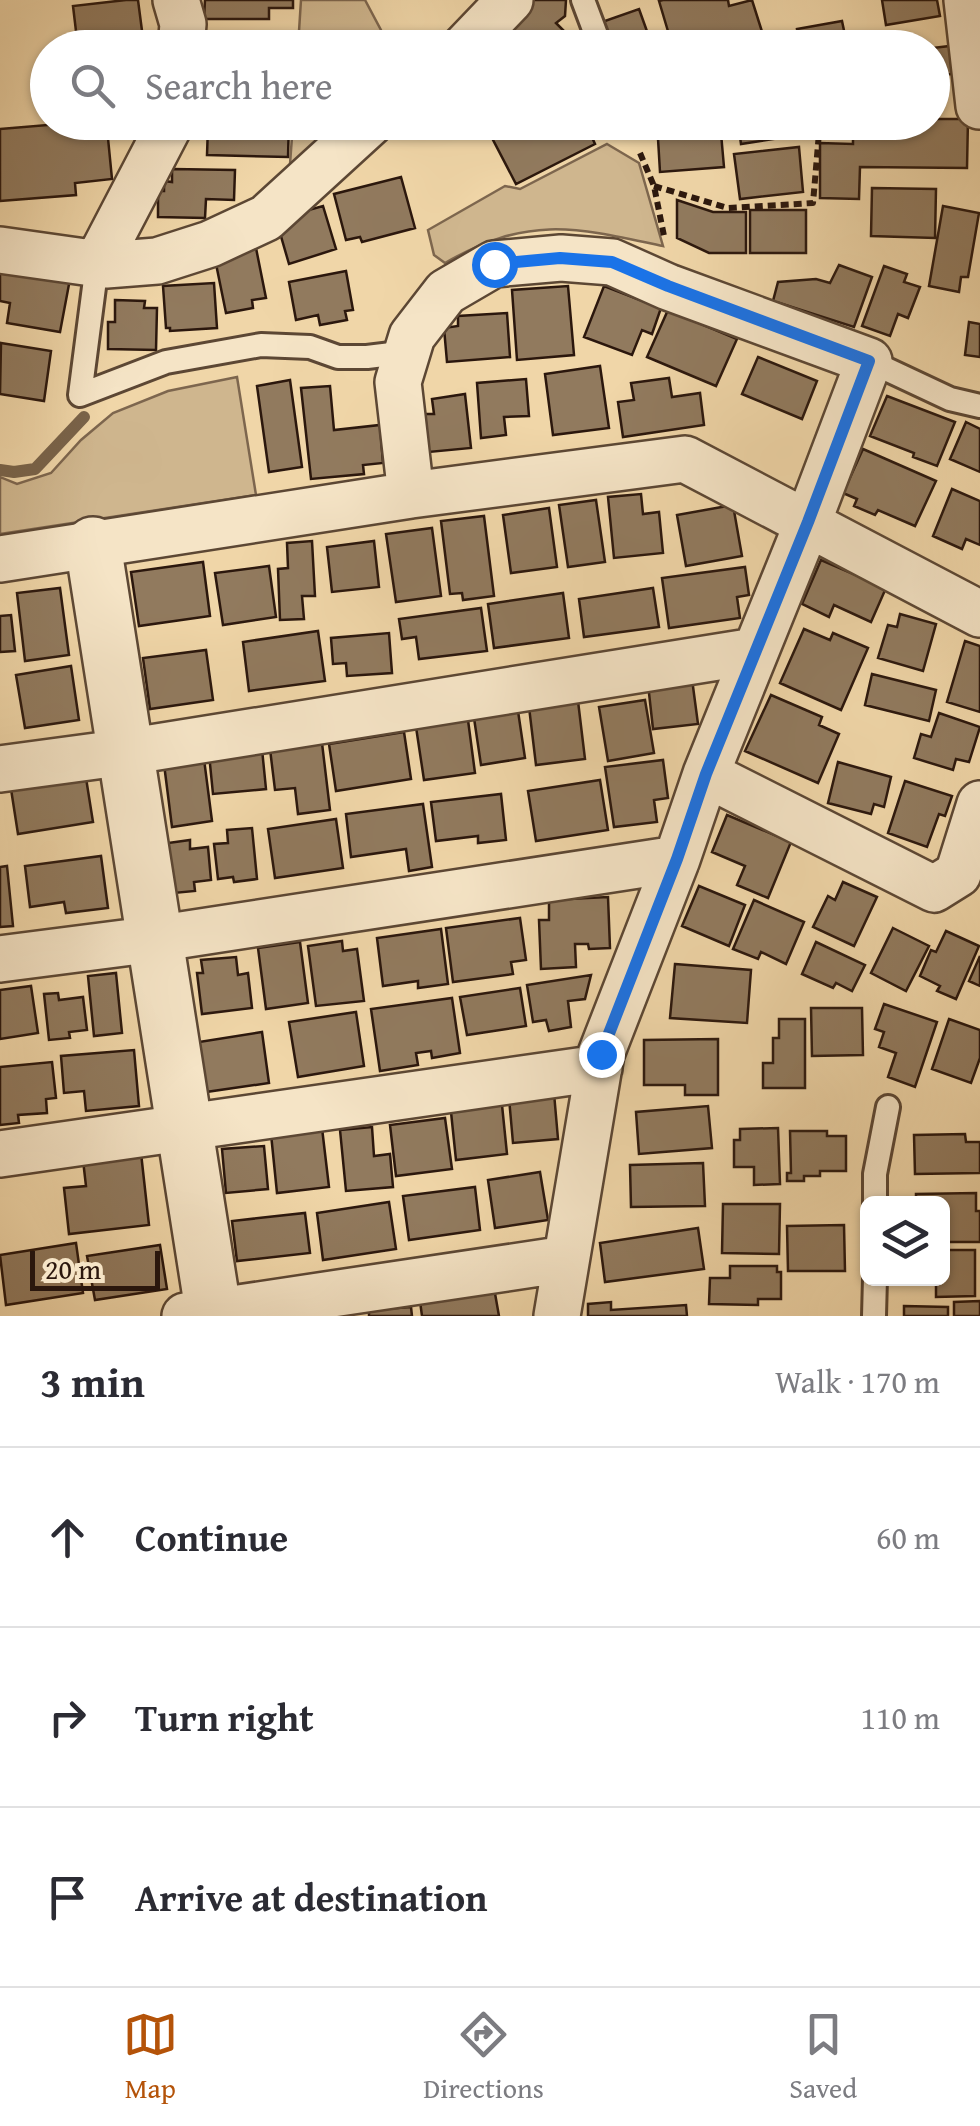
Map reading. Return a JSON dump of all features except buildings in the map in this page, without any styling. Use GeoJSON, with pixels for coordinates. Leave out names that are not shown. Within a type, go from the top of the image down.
{"type":"FeatureCollection","features":[{"type":"Feature","properties":{"kind":"street"},"geometry":{"type":"LineString","coordinates":[[176,0],[182,30]]}},
{"type":"Feature","properties":{"kind":"street"},"geometry":{"type":"LineString","coordinates":[[481,30],[510,0]]}},
{"type":"Feature","properties":{"kind":"street"},"geometry":{"type":"LineString","coordinates":[[967,0],[979,106]]}},
{"type":"Feature","properties":{"kind":"street"},"geometry":{"type":"LineString","coordinates":[[98,264],[162,140]]}},
{"type":"Feature","properties":{"kind":"street"},"geometry":{"type":"LineString","coordinates":[[0,250],[98,264],[156,260],[210,244],[266,218],[350,140]]}},
{"type":"Feature","properties":{"kind":"street"},"geometry":{"type":"LineString","coordinates":[[410,494],[398,382],[412,336],[446,292],[494,264],[560,258],[612,262],[869,361],[706,774],[601,1054],[557,1316]]}},
{"type":"Feature","properties":{"kind":"street"},"geometry":{"type":"LineString","coordinates":[[0,558],[410,494],[684,459],[980,614]]}},
{"type":"Feature","properties":{"kind":"street"},"geometry":{"type":"LineString","coordinates":[[93,545],[185,1128],[204,1315],[566,1259]]}},
{"type":"Feature","properties":{"kind":"street"},"geometry":{"type":"LineString","coordinates":[[0,768],[126,752],[756,650]]}},
{"type":"Feature","properties":{"kind":"street"},"geometry":{"type":"LineString","coordinates":[[706,774],[934,890],[958,874],[980,804]]}},
{"type":"Feature","properties":{"kind":"street"},"geometry":{"type":"LineString","coordinates":[[0,960],[677,859]]}},
{"type":"Feature","properties":{"kind":"street"},"geometry":{"type":"LineString","coordinates":[[0,1154],[599,1068]]}},
{"type":"Feature","properties":{"kind":"lane"},"geometry":{"type":"LineString","coordinates":[[582,0],[594,30]]}},
{"type":"Feature","properties":{"kind":"lane"},"geometry":{"type":"LineString","coordinates":[[98,264],[80,395],[166,362],[260,345],[310,346],[338,357],[408,352]]}},
{"type":"Feature","properties":{"kind":"lane"},"geometry":{"type":"LineString","coordinates":[[869,361],[950,398],[980,406]]}},
{"type":"Feature","properties":{"kind":"lane"},"geometry":{"type":"LineString","coordinates":[[875,1196],[875,1174],[888,1107]]}},
{"type":"Feature","properties":{"kind":"lane"},"geometry":{"type":"LineString","coordinates":[[874,1286],[874,1316]]}},
{"type":"Feature","properties":{"kind":"path"},"geometry":{"type":"LineString","coordinates":[[636,140],[654,186],[669,260],[668,286]]}},
{"type":"Feature","properties":{"kind":"path"},"geometry":{"type":"LineString","coordinates":[[654,186],[728,208],[813,203],[818,140]]}},
{"type":"Feature","properties":{"kind":"shaded area"},"geometry":{"type":"Polygon","coordinates":[[[301,0],[365,0],[381,30],[299,30],[301,0]]]}},
{"type":"Feature","properties":{"kind":"shaded area"},"geometry":{"type":"Polygon","coordinates":[[[292,140],[337,140],[289,178],[292,140]]]}},
{"type":"Feature","properties":{"kind":"shaded area"},"geometry":{"type":"Polygon","coordinates":[[[607,144],[639,163],[663,246],[552,229],[502,237],[445,263],[434,255],[428,230],[505,186],[520,189],[607,144]]]}},
{"type":"Feature","properties":{"kind":"shaded area"},"geometry":{"type":"Polygon","coordinates":[[[237,377],[256,495],[0,534],[0,477],[17,484],[51,473],[113,413],[168,391],[237,377]]]}},
{"type":"Feature","properties":{"kind":"waterway"},"geometry":{"type":"LineString","coordinates":[[0,470],[35,469],[84,417]]}},
{"type":"Feature","properties":{"kind":"route"},"geometry":{"type":"LineString","coordinates":[[494,264],[560,258],[612,262],[869,361],[706,774],[601,1054]]}}]}
